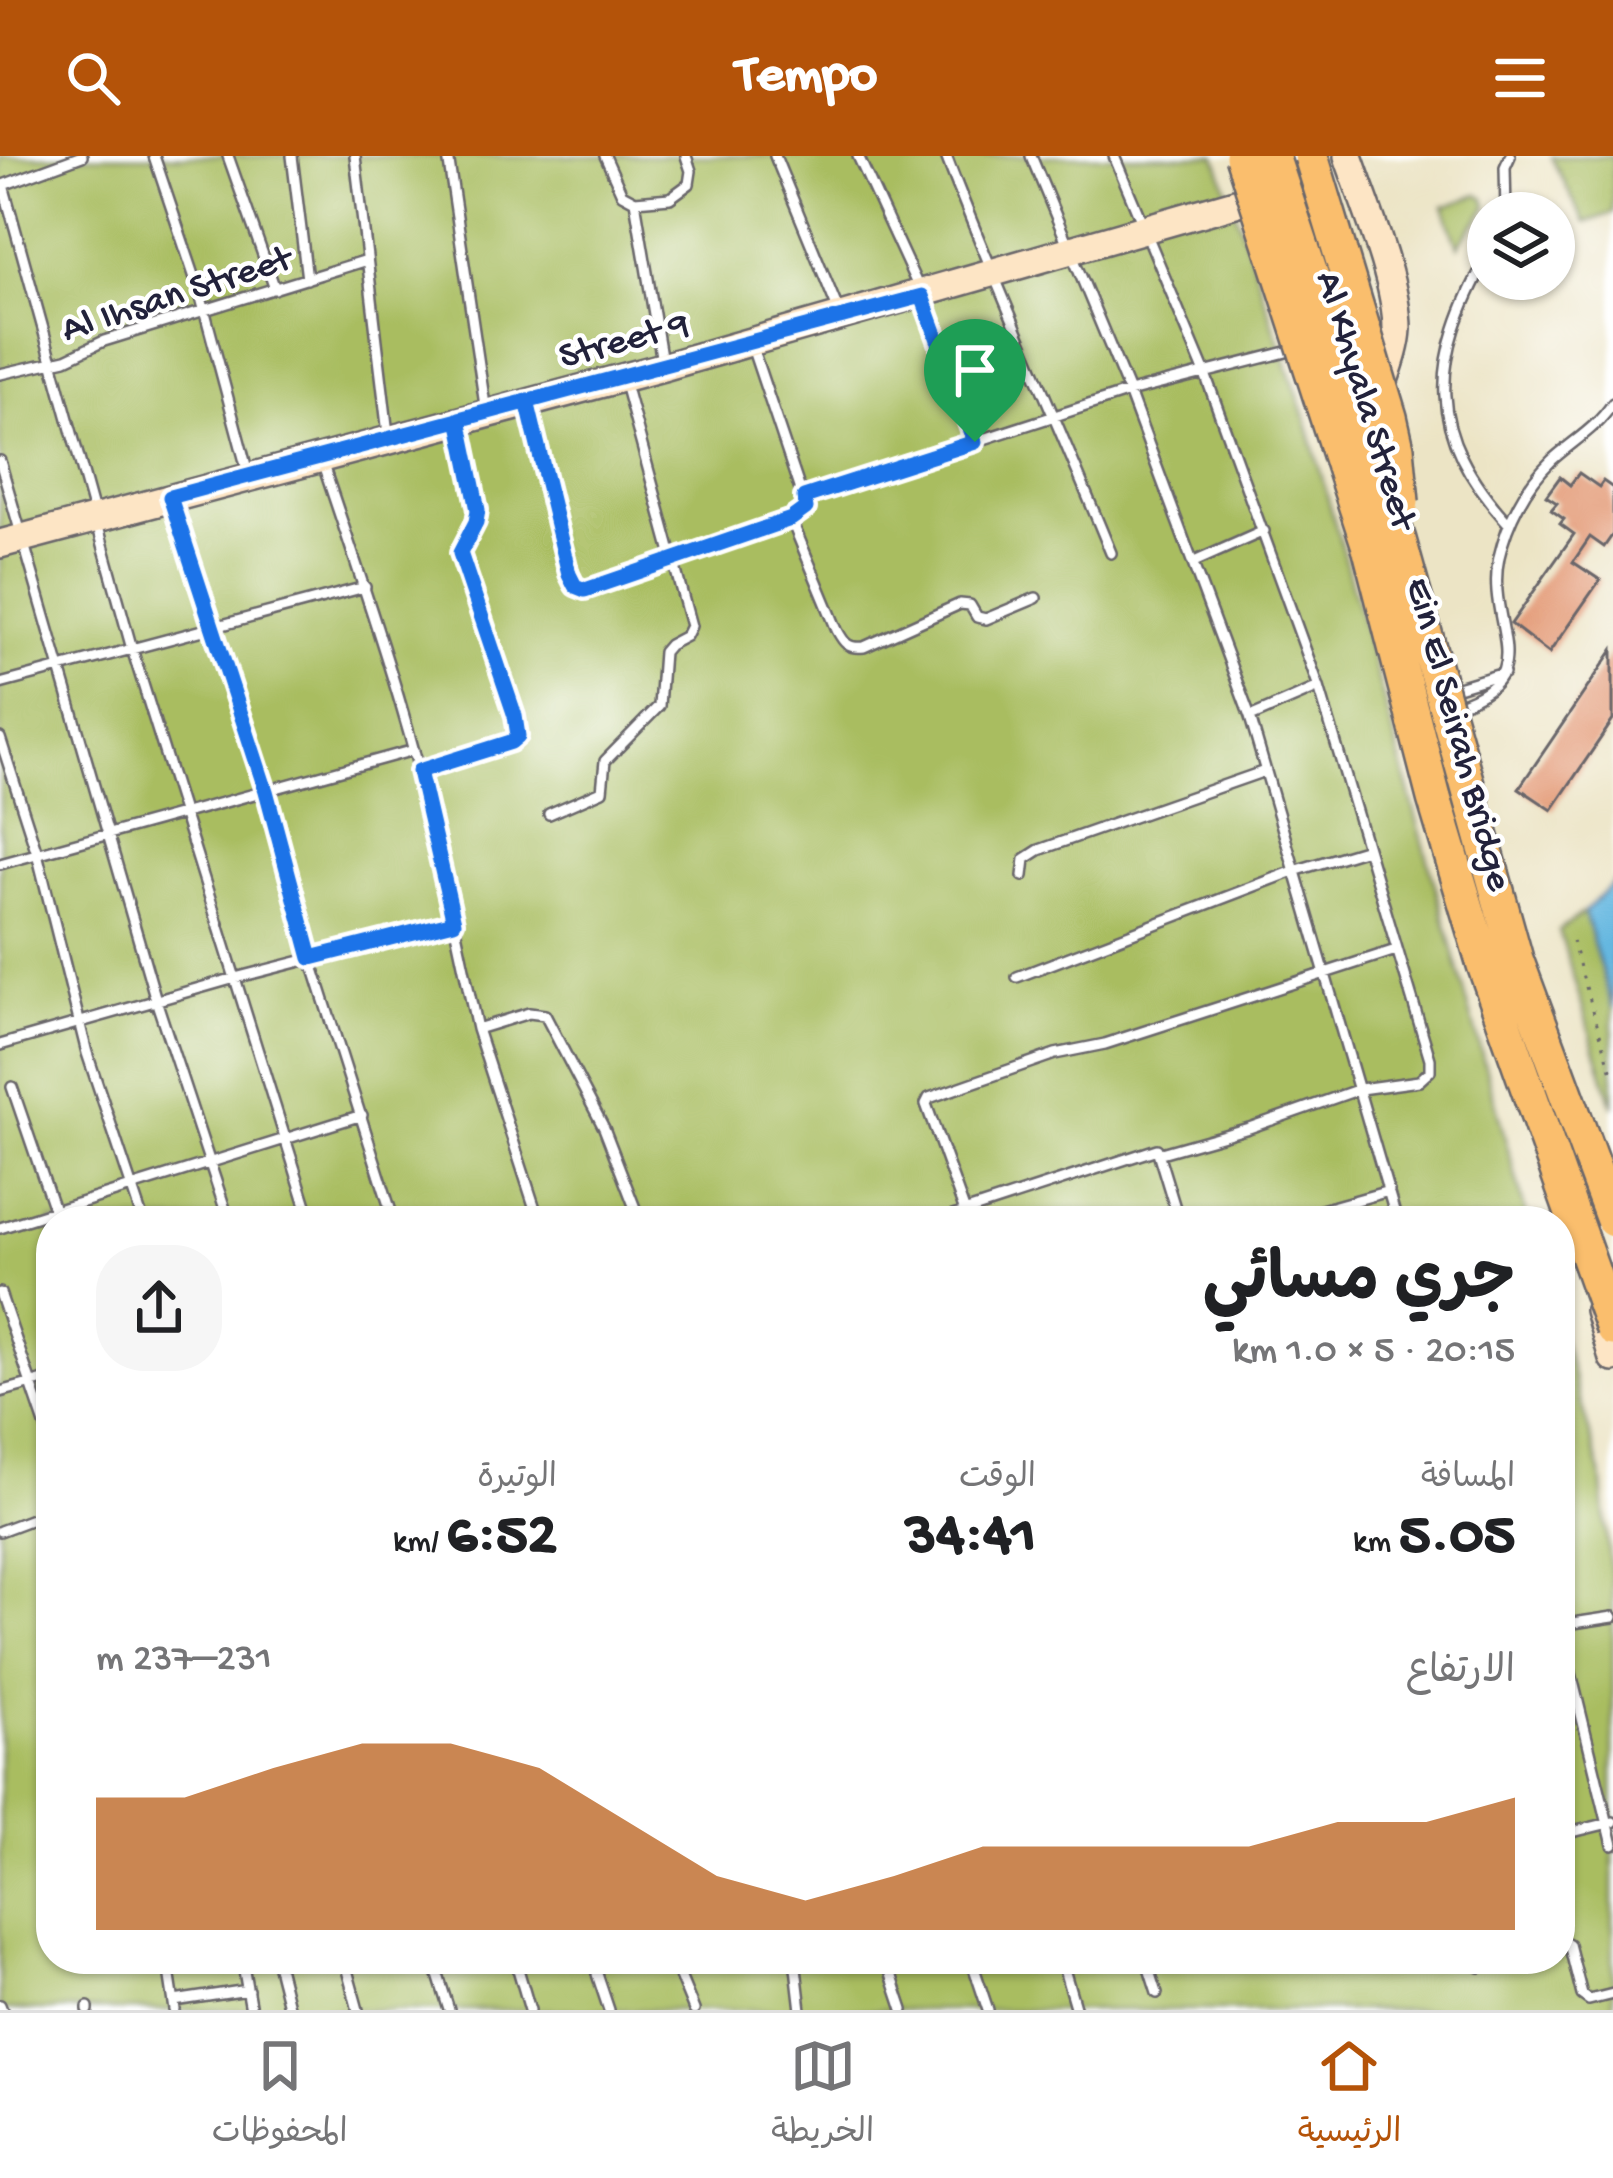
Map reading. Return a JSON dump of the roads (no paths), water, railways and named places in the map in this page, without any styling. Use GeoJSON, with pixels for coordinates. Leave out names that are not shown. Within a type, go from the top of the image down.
{"type":"FeatureCollection","features":[{"type":"Feature","properties":{"kind":"highway","name":"Ein El Seirah Bridge"},"geometry":{"type":"LineString","coordinates":[[1246,156],[1370,550],[1434,798],[1484,965],[1570,1206]]}},
{"type":"Feature","properties":{"kind":"highway","name":"Ein El Seirah Bridge"},"geometry":{"type":"LineString","coordinates":[[1272,156],[1400,540],[1516,958],[1613,1220]]}},
{"type":"Feature","properties":{"kind":"highway"},"geometry":{"type":"LineString","coordinates":[[1311,156],[1397,448],[1400,540]]}},
{"type":"Feature","properties":{"kind":"highway","name":"Ein El Seirah Bridge"},"geometry":{"type":"LineString","coordinates":[[1575,1221],[1613,1328]]}},
{"type":"Feature","properties":{"kind":"street","name":"Al Khyala Street"},"geometry":{"type":"LineString","coordinates":[[1246,156],[1314,345],[1460,857],[1567,1206]]}},
{"type":"Feature","properties":{"kind":"street","name":"Al Khyala Street"},"geometry":{"type":"LineString","coordinates":[[1282,156],[1374,414],[1501,871],[1613,1240]]}},
{"type":"Feature","properties":{"kind":"street"},"geometry":{"type":"LineString","coordinates":[[1348,156],[1396,314],[1396,340],[1374,414]]}},
{"type":"Feature","properties":{"kind":"street","name":"Street 9"},"geometry":{"type":"LineString","coordinates":[[11,540],[663,368],[1263,196]]}},
{"type":"Feature","properties":{"kind":"street"},"geometry":{"type":"LineString","coordinates":[[1417,699],[1454,697]]}},
{"type":"Feature","properties":{"kind":"street","name":"Al Khyala Street"},"geometry":{"type":"LineString","coordinates":[[1575,1234],[1613,1358]]}},
{"type":"Feature","properties":{"kind":"lane"},"geometry":{"type":"LineString","coordinates":[[82,156],[2,185],[133,649],[306,1206]]}},
{"type":"Feature","properties":{"kind":"lane"},"geometry":{"type":"LineString","coordinates":[[154,156],[204,312],[249,477]]}},
{"type":"Feature","properties":{"kind":"lane"},"geometry":{"type":"LineString","coordinates":[[228,156],[274,289]]}},
{"type":"Feature","properties":{"kind":"lane"},"geometry":{"type":"LineString","coordinates":[[292,156],[307,279]]}},
{"type":"Feature","properties":{"kind":"lane"},"geometry":{"type":"LineString","coordinates":[[355,156],[389,439]]}},
{"type":"Feature","properties":{"kind":"lane"},"geometry":{"type":"LineString","coordinates":[[419,771],[511,742],[519,730],[460,553],[478,510],[448,156]]}},
{"type":"Feature","properties":{"kind":"lane"},"geometry":{"type":"LineString","coordinates":[[605,156],[622,194],[635,201],[670,198],[689,184],[686,156]]}},
{"type":"Feature","properties":{"kind":"lane"},"geometry":{"type":"LineString","coordinates":[[775,156],[841,317]]}},
{"type":"Feature","properties":{"kind":"lane"},"geometry":{"type":"LineString","coordinates":[[858,156],[922,296],[975,442]]}},
{"type":"Feature","properties":{"kind":"lane"},"geometry":{"type":"LineString","coordinates":[[946,156],[991,275],[1112,553]]}},
{"type":"Feature","properties":{"kind":"lane"},"geometry":{"type":"LineString","coordinates":[[1031,156],[1129,392],[1250,717],[1393,1206]]}},
{"type":"Feature","properties":{"kind":"lane"},"geometry":{"type":"LineString","coordinates":[[1114,156],[1204,371],[1319,687],[1424,1034],[1430,1071],[1419,1081],[1360,1089],[1161,1153]]}},
{"type":"Feature","properties":{"kind":"lane"},"geometry":{"type":"LineString","coordinates":[[1506,192],[1505,167],[1510,156]]}},
{"type":"Feature","properties":{"kind":"lane"},"geometry":{"type":"LineString","coordinates":[[635,201],[663,368]]}},
{"type":"Feature","properties":{"kind":"lane","name":"Al Ihsan Street"},"geometry":{"type":"LineString","coordinates":[[0,374],[79,354],[104,341],[368,260]]}},
{"type":"Feature","properties":{"kind":"lane"},"geometry":{"type":"LineString","coordinates":[[1468,300],[1445,353],[1450,428],[1463,464],[1509,524]]}},
{"type":"Feature","properties":{"kind":"lane"},"geometry":{"type":"LineString","coordinates":[[527,401],[569,574],[575,586],[595,587],[791,519],[806,508],[751,342]]}},
{"type":"Feature","properties":{"kind":"lane"},"geometry":{"type":"LineString","coordinates":[[804,497],[1129,392],[1314,345]]}},
{"type":"Feature","properties":{"kind":"lane"},"geometry":{"type":"LineString","coordinates":[[549,814],[602,791],[604,760],[659,706],[663,652],[686,637],[691,626],[623,377]]}},
{"type":"Feature","properties":{"kind":"lane"},"geometry":{"type":"LineString","coordinates":[[1454,697],[1483,697],[1504,673],[1507,655],[1495,599],[1498,561],[1509,524],[1527,490],[1552,461],[1595,428],[1613,403]]}},
{"type":"Feature","properties":{"kind":"lane"},"geometry":{"type":"LineString","coordinates":[[321,457],[414,750],[477,1029],[533,1206]]}},
{"type":"Feature","properties":{"kind":"lane"},"geometry":{"type":"LineString","coordinates":[[0,461],[11,540],[61,668],[156,1000],[224,1206]]}},
{"type":"Feature","properties":{"kind":"lane"},"geometry":{"type":"LineString","coordinates":[[170,497],[266,791],[311,958],[389,1206]]}},
{"type":"Feature","properties":{"kind":"lane"},"geometry":{"type":"LineString","coordinates":[[791,519],[836,630],[852,648],[960,604],[970,605],[977,617],[986,619],[1036,598]]}},
{"type":"Feature","properties":{"kind":"lane"},"geometry":{"type":"LineString","coordinates":[[1194,562],[1264,531]]}},
{"type":"Feature","properties":{"kind":"lane"},"geometry":{"type":"LineString","coordinates":[[0,684],[365,587]]}},
{"type":"Feature","properties":{"kind":"lane"},"geometry":{"type":"LineString","coordinates":[[1454,697],[1504,673]]}},
{"type":"Feature","properties":{"kind":"lane"},"geometry":{"type":"LineString","coordinates":[[1250,717],[1319,687]]}},
{"type":"Feature","properties":{"kind":"lane"},"geometry":{"type":"LineString","coordinates":[[0,738],[37,853],[79,1021],[138,1206]]}},
{"type":"Feature","properties":{"kind":"lane"},"geometry":{"type":"LineString","coordinates":[[0,864],[414,750]]}},
{"type":"Feature","properties":{"kind":"lane"},"geometry":{"type":"LineString","coordinates":[[1023,876],[1025,859],[1039,850],[1265,771]]}},
{"type":"Feature","properties":{"kind":"lane"},"geometry":{"type":"LineString","coordinates":[[1017,977],[1294,871],[1366,849]]}},
{"type":"Feature","properties":{"kind":"lane"},"geometry":{"type":"LineString","coordinates":[[0,1030],[2,1045],[454,922]]}},
{"type":"Feature","properties":{"kind":"lane"},"geometry":{"type":"LineString","coordinates":[[963,1206],[927,1099],[1055,1054],[1105,1044],[1396,950]]}},
{"type":"Feature","properties":{"kind":"lane"},"geometry":{"type":"LineString","coordinates":[[477,1029],[529,1013],[544,1015],[604,1128],[634,1206]]}},
{"type":"Feature","properties":{"kind":"lane"},"geometry":{"type":"LineString","coordinates":[[12,1087],[54,1206]]}},
{"type":"Feature","properties":{"kind":"lane"},"geometry":{"type":"LineString","coordinates":[[83,1206],[362,1115]]}},
{"type":"Feature","properties":{"kind":"lane"},"geometry":{"type":"LineString","coordinates":[[994,1206],[1157,1148],[1175,1206]]}},
{"type":"Feature","properties":{"kind":"lane"},"geometry":{"type":"LineString","coordinates":[[1336,1206],[1389,1191]]}},
{"type":"Feature","properties":{"kind":"lane"},"geometry":{"type":"LineString","coordinates":[[0,1228],[36,1220]]}},
{"type":"Feature","properties":{"kind":"lane"},"geometry":{"type":"LineString","coordinates":[[0,1293],[36,1402]]}},
{"type":"Feature","properties":{"kind":"lane"},"geometry":{"type":"LineString","coordinates":[[0,1392],[36,1381]]}},
{"type":"Feature","properties":{"kind":"lane"},"geometry":{"type":"LineString","coordinates":[[0,1531],[36,1518]]}},
{"type":"Feature","properties":{"kind":"lane"},"geometry":{"type":"LineString","coordinates":[[1575,1624],[1613,1617]]}},
{"type":"Feature","properties":{"kind":"lane"},"geometry":{"type":"LineString","coordinates":[[1575,1686],[1613,1845]]}},
{"type":"Feature","properties":{"kind":"lane"},"geometry":{"type":"LineString","coordinates":[[1575,1831],[1610,1823]]}},
{"type":"Feature","properties":{"kind":"lane"},"geometry":{"type":"LineString","coordinates":[[1575,1968],[1582,1995],[1589,2000],[1613,1994]]}},
{"type":"Feature","properties":{"kind":"lane"},"geometry":{"type":"LineString","coordinates":[[245,1974],[251,2010]]}},
{"type":"Feature","properties":{"kind":"lane"},"geometry":{"type":"LineString","coordinates":[[280,1974],[289,2010]]}},
{"type":"Feature","properties":{"kind":"lane"},"geometry":{"type":"LineString","coordinates":[[348,1974],[358,2010]]}},
{"type":"Feature","properties":{"kind":"lane"},"geometry":{"type":"LineString","coordinates":[[438,1974],[449,2010]]}},
{"type":"Feature","properties":{"kind":"lane"},"geometry":{"type":"LineString","coordinates":[[519,1974],[530,2010]]}},
{"type":"Feature","properties":{"kind":"lane"},"geometry":{"type":"LineString","coordinates":[[597,1974],[609,2010]]}},
{"type":"Feature","properties":{"kind":"lane"},"geometry":{"type":"LineString","coordinates":[[679,1974],[694,2010]]}},
{"type":"Feature","properties":{"kind":"lane"},"geometry":{"type":"LineString","coordinates":[[797,1974],[801,2010]]}},
{"type":"Feature","properties":{"kind":"lane"},"geometry":{"type":"LineString","coordinates":[[891,1974],[904,2010]]}},
{"type":"Feature","properties":{"kind":"lane"},"geometry":{"type":"LineString","coordinates":[[976,1974],[988,2010]]}},
{"type":"Feature","properties":{"kind":"lane"},"geometry":{"type":"LineString","coordinates":[[1065,1974],[1076,2010]]}},
{"type":"Feature","properties":{"kind":"lane"},"geometry":{"type":"LineString","coordinates":[[1151,1974],[1157,1993]]}},
{"type":"Feature","properties":{"kind":"lane"},"geometry":{"type":"LineString","coordinates":[[170,1977],[174,2006],[248,1990]]}},
{"type":"Feature","properties":{"kind":"water"},"geometry":{"type":"Polygon","coordinates":[[[1613,883],[1613,1008],[1584,912],[1613,883]]]}}]}
